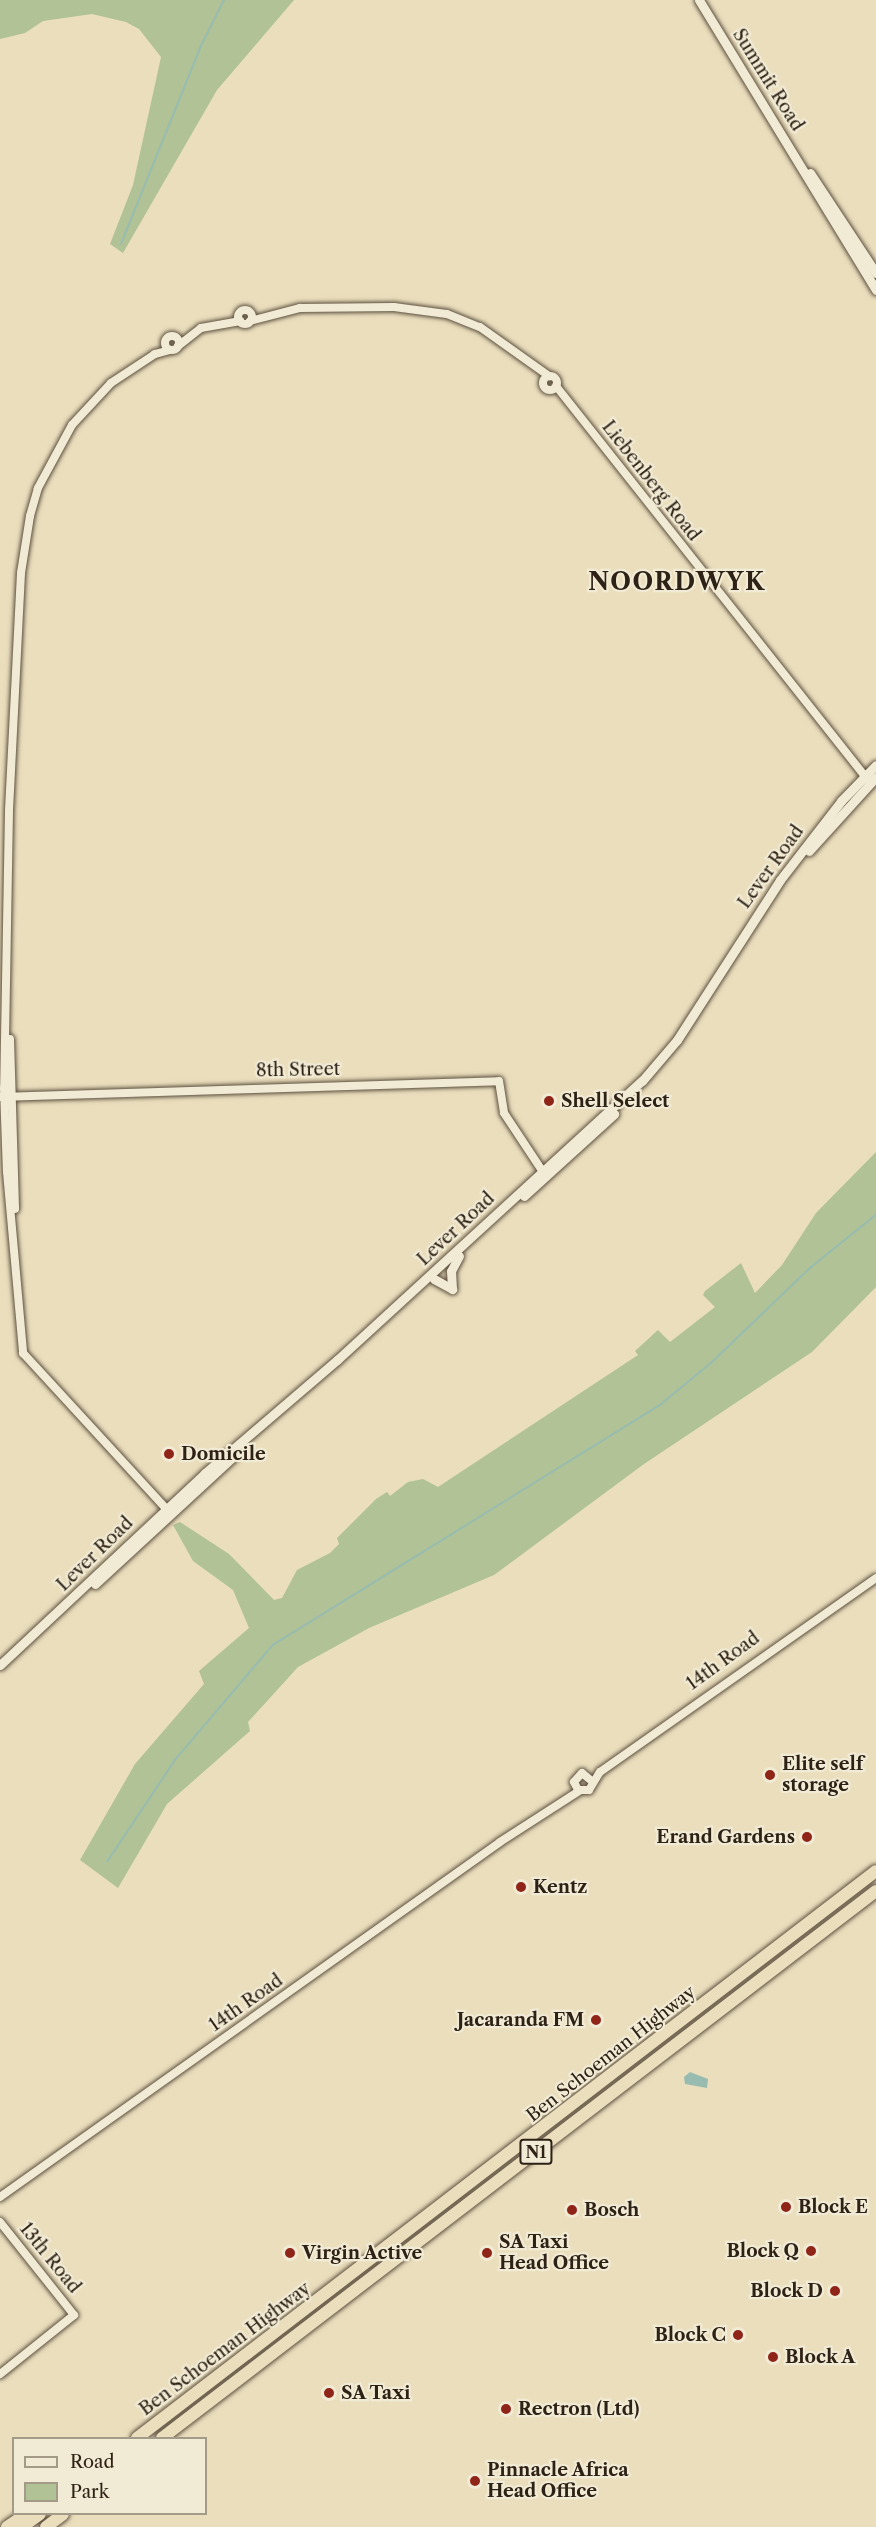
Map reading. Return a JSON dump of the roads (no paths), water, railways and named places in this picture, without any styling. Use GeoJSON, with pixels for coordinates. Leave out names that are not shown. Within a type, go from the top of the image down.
{"type":"FeatureCollection","features":[{"type":"Feature","properties":{"kind":"highway","name":"Ben Schoeman Highway"},"geometry":{"type":"LineString","coordinates":[[140,2437],[876,1871]]}},
{"type":"Feature","properties":{"kind":"highway","name":"Ben Schoeman Highway"},"geometry":{"type":"LineString","coordinates":[[165,2437],[876,1891]]}},
{"type":"Feature","properties":{"kind":"highway"},"geometry":{"type":"LineString","coordinates":[[130,2437],[183,2396],[205,2386]]}},
{"type":"Feature","properties":{"kind":"highway"},"geometry":{"type":"LineString","coordinates":[[7,2527],[25,2515]]}},
{"type":"Feature","properties":{"kind":"highway"},"geometry":{"type":"LineString","coordinates":[[22,2527],[39,2515]]}},
{"type":"Feature","properties":{"kind":"highway"},"geometry":{"type":"LineString","coordinates":[[46,2527],[62,2515]]}},
{"type":"Feature","properties":{"kind":"highway"},"geometry":{"type":"LineString","coordinates":[[58,2527],[73,2515]]}},
{"type":"Feature","properties":{"kind":"main road","name":"Summit Road"},"geometry":{"type":"LineString","coordinates":[[699,0],[791,147],[876,290]]}},
{"type":"Feature","properties":{"kind":"main road","name":"Summit Road"},"geometry":{"type":"LineString","coordinates":[[791,147],[830,199],[876,273]]}},
{"type":"Feature","properties":{"kind":"main road","name":"Lever Road"},"geometry":{"type":"LineString","coordinates":[[0,1665],[546,1171],[642,1081],[677,1040],[763,904],[870,778],[876,765]]}},
{"type":"Feature","properties":{"kind":"main road","name":"Lever Road"},"geometry":{"type":"LineString","coordinates":[[0,1671],[167,1514],[435,1279],[546,1171]]}},
{"type":"Feature","properties":{"kind":"main road"},"geometry":{"type":"LineString","coordinates":[[435,1279],[452,1289],[451,1271],[459,1256]]}},
{"type":"Feature","properties":{"kind":"street","name":"Liebenberg Road"},"geometry":{"type":"LineString","coordinates":[[264,315],[300,308],[370,307],[447,314],[480,327],[537,369],[564,398],[870,778]]}},
{"type":"Feature","properties":{"kind":"street"},"geometry":{"type":"LineString","coordinates":[[248,311],[250,321]]}},
{"type":"Feature","properties":{"kind":"street"},"geometry":{"type":"LineString","coordinates":[[15,1278],[2,1076],[21,573],[30,516],[38,488],[72,425],[111,383],[155,354],[190,335],[239,317],[248,311],[264,315]]}},
{"type":"Feature","properties":{"kind":"street"},"geometry":{"type":"LineString","coordinates":[[239,317],[250,321],[264,315]]}},
{"type":"Feature","properties":{"kind":"street"},"geometry":{"type":"LineString","coordinates":[[7,934],[4,1113],[19,1341],[25,1357],[167,1514]]}},
{"type":"Feature","properties":{"kind":"street","name":"8th Street"},"geometry":{"type":"LineString","coordinates":[[5,1096],[499,1081],[504,1113],[546,1171]]}},
{"type":"Feature","properties":{"kind":"street","name":"14th Road"},"geometry":{"type":"LineString","coordinates":[[591,1778],[876,1576]]}},
{"type":"Feature","properties":{"kind":"street"},"geometry":{"type":"LineString","coordinates":[[579,1774],[591,1778],[589,1790],[577,1787],[579,1774]]}},
{"type":"Feature","properties":{"kind":"street","name":"14th Road"},"geometry":{"type":"LineString","coordinates":[[0,2197],[577,1787]]}},
{"type":"Feature","properties":{"kind":"street","name":"13th Road"},"geometry":{"type":"LineString","coordinates":[[0,2222],[74,2315],[0,2374]]}},
{"type":"Feature","properties":{"kind":"water"},"geometry":{"type":"Polygon","coordinates":[[[690,2072],[708,2079],[707,2088],[685,2084],[684,2077],[690,2072]]]}},
{"type":"Feature","properties":{"kind":"waterway"},"geometry":{"type":"LineString","coordinates":[[121,244],[201,46],[224,0]]}},
{"type":"Feature","properties":{"kind":"waterway"},"geometry":{"type":"LineString","coordinates":[[107,1862],[175,1760],[273,1645],[660,1405],[712,1362],[810,1268],[876,1215]]}},
{"type":"Feature","properties":{"kind":"place","name":"Shell Select"},"geometry":{"type":"Point","coordinates":[549,1101]}},
{"type":"Feature","properties":{"kind":"place","name":"Domicile"},"geometry":{"type":"Point","coordinates":[169,1454]}},
{"type":"Feature","properties":{"kind":"place","name":"Elite self storage"},"geometry":{"type":"Point","coordinates":[770,1775]}},
{"type":"Feature","properties":{"kind":"place","name":"Erand Gardens"},"geometry":{"type":"Point","coordinates":[807,1837]}},
{"type":"Feature","properties":{"kind":"place","name":"Kentz"},"geometry":{"type":"Point","coordinates":[521,1887]}},
{"type":"Feature","properties":{"kind":"place","name":"Jacaranda FM"},"geometry":{"type":"Point","coordinates":[596,2020]}},
{"type":"Feature","properties":{"kind":"place","name":"Block E"},"geometry":{"type":"Point","coordinates":[786,2207]}},
{"type":"Feature","properties":{"kind":"place","name":"Bosch"},"geometry":{"type":"Point","coordinates":[572,2210]}},
{"type":"Feature","properties":{"kind":"place","name":"Block Q"},"geometry":{"type":"Point","coordinates":[811,2251]}},
{"type":"Feature","properties":{"kind":"place","name":"Virgin Active"},"geometry":{"type":"Point","coordinates":[290,2253]}},
{"type":"Feature","properties":{"kind":"place","name":"SA Taxi Head Office"},"geometry":{"type":"Point","coordinates":[487,2253]}},
{"type":"Feature","properties":{"kind":"place","name":"Block D"},"geometry":{"type":"Point","coordinates":[835,2291]}},
{"type":"Feature","properties":{"kind":"place","name":"Block C"},"geometry":{"type":"Point","coordinates":[738,2335]}},
{"type":"Feature","properties":{"kind":"place","name":"Block A"},"geometry":{"type":"Point","coordinates":[773,2357]}},
{"type":"Feature","properties":{"kind":"place","name":"SA Taxi"},"geometry":{"type":"Point","coordinates":[329,2393]}},
{"type":"Feature","properties":{"kind":"place","name":"Rectron (Ltd)"},"geometry":{"type":"Point","coordinates":[506,2409]}},
{"type":"Feature","properties":{"kind":"place","name":"Pinnacle Africa Head Office"},"geometry":{"type":"Point","coordinates":[475,2481]}},
{"type":"Feature","properties":{"kind":"district","name":"NOORDWYK"},"geometry":{"type":"Point","coordinates":[677,582]}}]}
